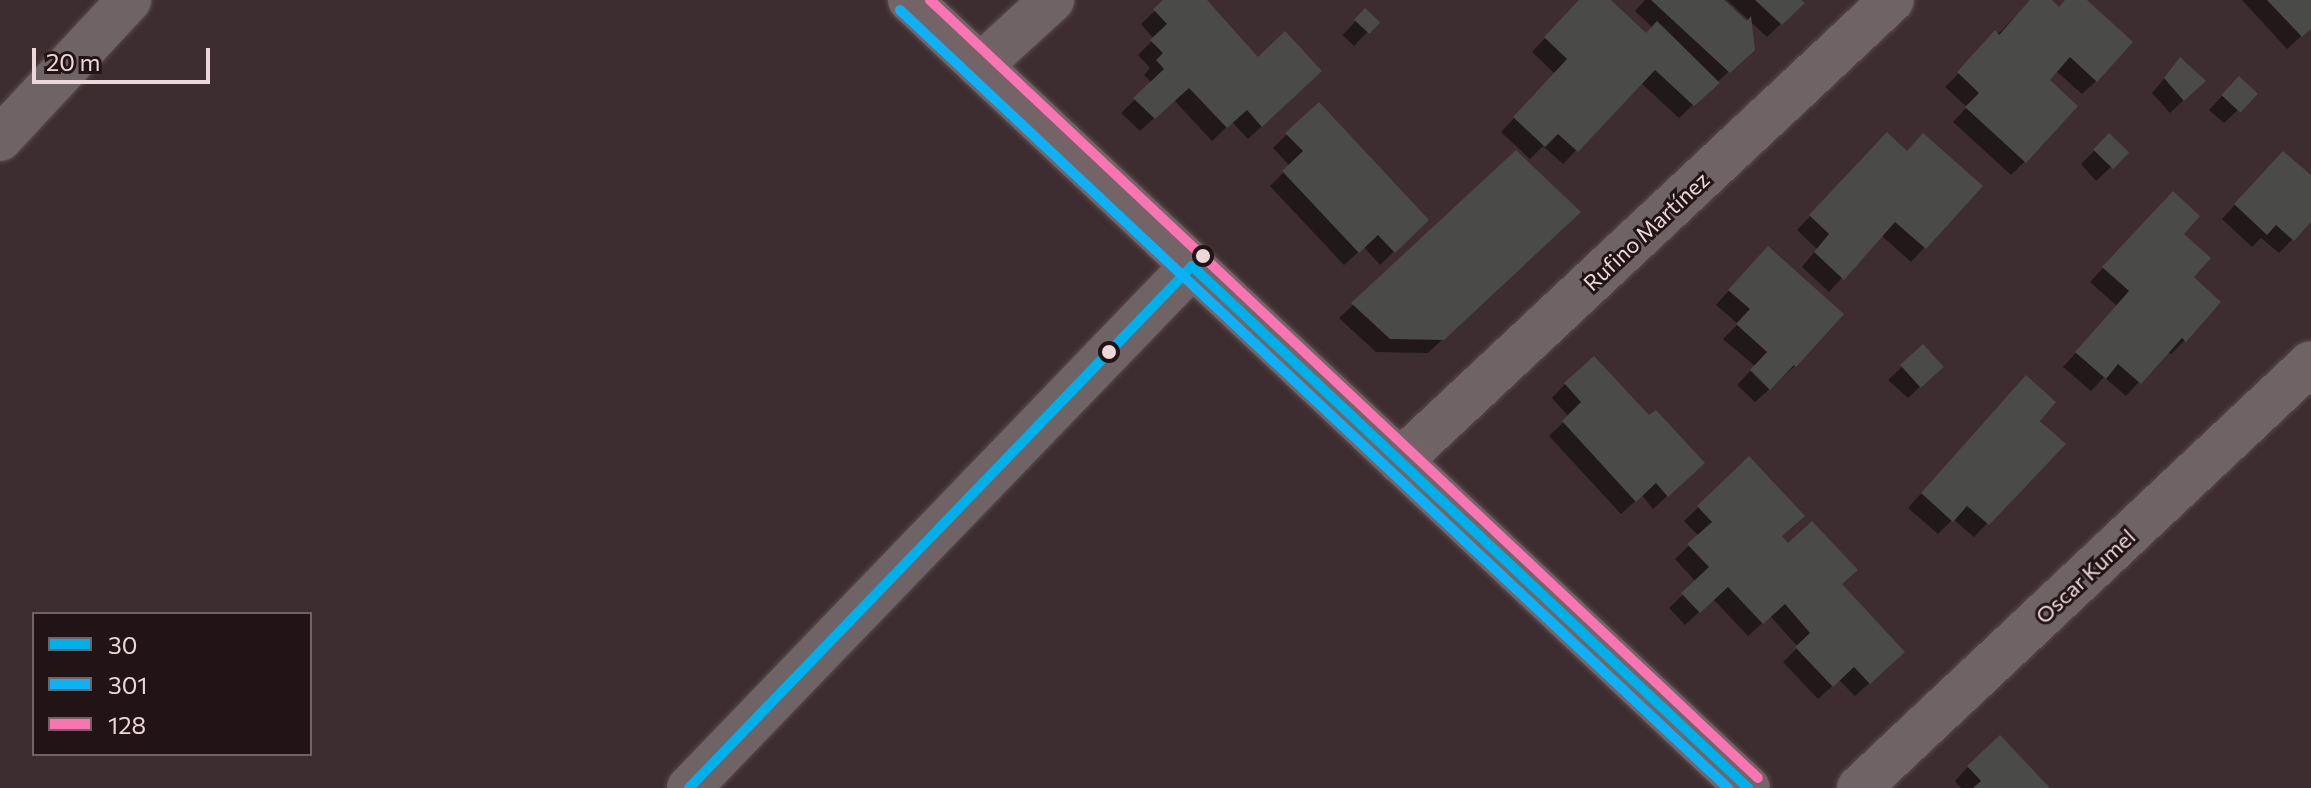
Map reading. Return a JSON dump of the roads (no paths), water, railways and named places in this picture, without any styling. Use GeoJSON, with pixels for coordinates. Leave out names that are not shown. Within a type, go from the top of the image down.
{"type":"FeatureCollection","features":[{"type":"Feature","properties":{"kind":"main road"},"geometry":{"type":"LineString","coordinates":[[910,0],[1748,788]]}},
{"type":"Feature","properties":{"kind":"street"},"geometry":{"type":"LineString","coordinates":[[0,139],[129,0]]}},
{"type":"Feature","properties":{"kind":"street"},"geometry":{"type":"LineString","coordinates":[[980,66],[1052,0]]}},
{"type":"Feature","properties":{"kind":"street","name":"Rufino Martínez"},"geometry":{"type":"LineString","coordinates":[[1400,461],[1892,0]]}},
{"type":"Feature","properties":{"kind":"street"},"geometry":{"type":"LineString","coordinates":[[689,788],[1192,266]]}},
{"type":"Feature","properties":{"kind":"street","name":"Oscar Kumel"},"geometry":{"type":"LineString","coordinates":[[1859,788],[2311,363]]}}]}
